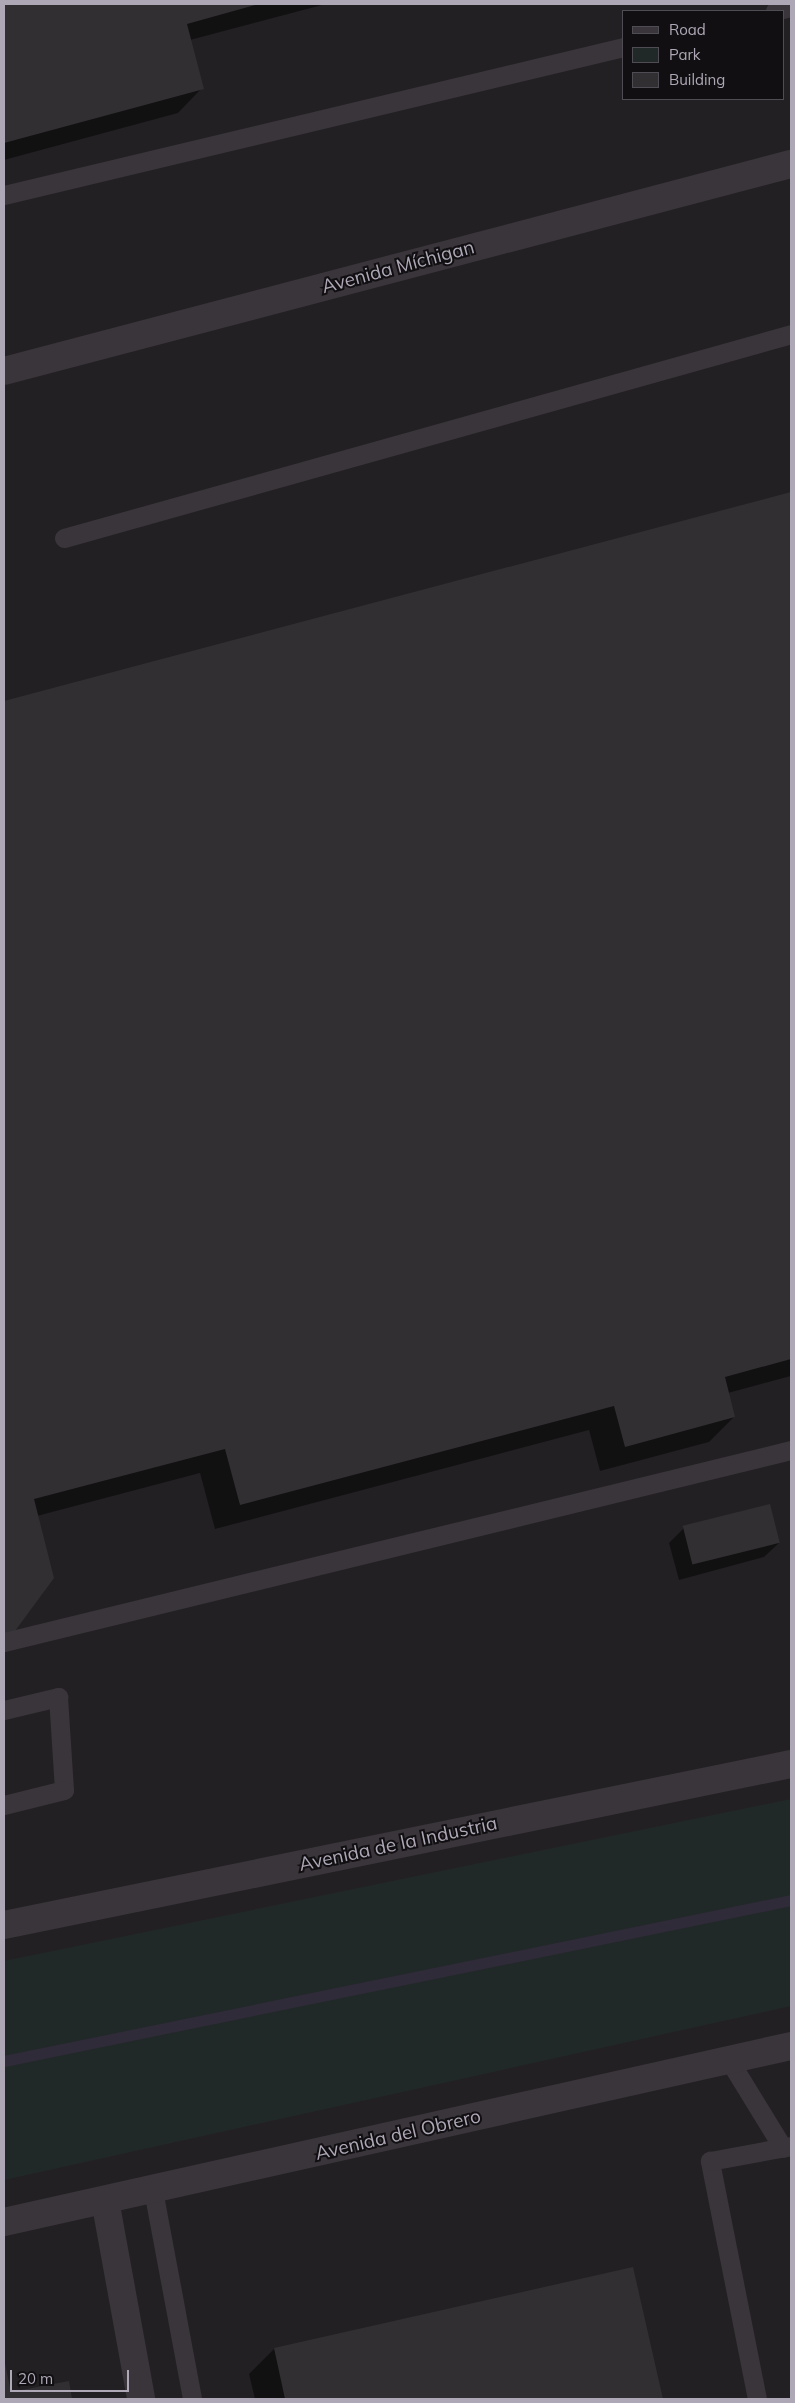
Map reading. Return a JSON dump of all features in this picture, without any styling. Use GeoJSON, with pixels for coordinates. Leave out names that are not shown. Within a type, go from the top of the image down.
{"type":"FeatureCollection","features":[{"type":"Feature","properties":{"kind":"street","name":"Avenida Míchigan"},"geometry":{"type":"LineString","coordinates":[[4,371],[791,164]]}},
{"type":"Feature","properties":{"kind":"street","name":"Avenida de la Industria"},"geometry":{"type":"LineString","coordinates":[[4,1925],[791,1764]]}},
{"type":"Feature","properties":{"kind":"street","name":"Avenida del Obrero"},"geometry":{"type":"LineString","coordinates":[[4,2222],[791,2046]]}},
{"type":"Feature","properties":{"kind":"street"},"geometry":{"type":"LineString","coordinates":[[105,2200],[141,2399]]}},
{"type":"Feature","properties":{"kind":"lane"},"geometry":{"type":"LineString","coordinates":[[4,195],[622,47]]}},
{"type":"Feature","properties":{"kind":"lane"},"geometry":{"type":"LineString","coordinates":[[64,538],[791,334]]}},
{"type":"Feature","properties":{"kind":"lane"},"geometry":{"type":"LineString","coordinates":[[4,1642],[791,1450]]}},
{"type":"Feature","properties":{"kind":"lane"},"geometry":{"type":"LineString","coordinates":[[4,1710],[58,1697],[64,1790],[4,1805]]}},
{"type":"Feature","properties":{"kind":"lane"},"geometry":{"type":"LineString","coordinates":[[729,2060],[787,2147],[710,2162],[757,2399]]}},
{"type":"Feature","properties":{"kind":"lane"},"geometry":{"type":"LineString","coordinates":[[153,2190],[192,2399]]}},
{"type":"Feature","properties":{"kind":"shaded area"},"geometry":{"type":"Polygon","coordinates":[[[4,4],[791,4],[791,2399],[4,2399],[4,4]]]}},
{"type":"Feature","properties":{"kind":"green space"},"geometry":{"type":"Polygon","coordinates":[[[791,1799],[791,2006],[4,2180],[4,1961],[791,1799]]]}},
{"type":"Feature","properties":{"kind":"building"},"geometry":{"type":"Polygon","coordinates":[[[4,4],[259,4],[187,24],[204,89],[4,143],[4,4]]]}},
{"type":"Feature","properties":{"kind":"building"},"geometry":{"type":"Polygon","coordinates":[[[791,492],[791,1359],[725,1377],[735,1417],[625,1447],[614,1406],[240,1505],[225,1449],[34,1499],[54,1578],[15,1631],[4,1634],[4,701],[791,492]]]}},
{"type":"Feature","properties":{"kind":"building"},"geometry":{"type":"Polygon","coordinates":[[[770,1504],[780,1543],[692,1565],[683,1526],[770,1504]]]}},
{"type":"Feature","properties":{"kind":"building"},"geometry":{"type":"Polygon","coordinates":[[[633,2267],[663,2399],[285,2399],[274,2348],[633,2267]]]}},
{"type":"Feature","properties":{"kind":"building"},"geometry":{"type":"Polygon","coordinates":[[[4,2359],[11,2392],[69,2381],[72,2399],[4,2399],[4,2359]]]}},
{"type":"Feature","properties":{"kind":"waterway"},"geometry":{"type":"LineString","coordinates":[[4,2061],[791,1900]]}}]}
